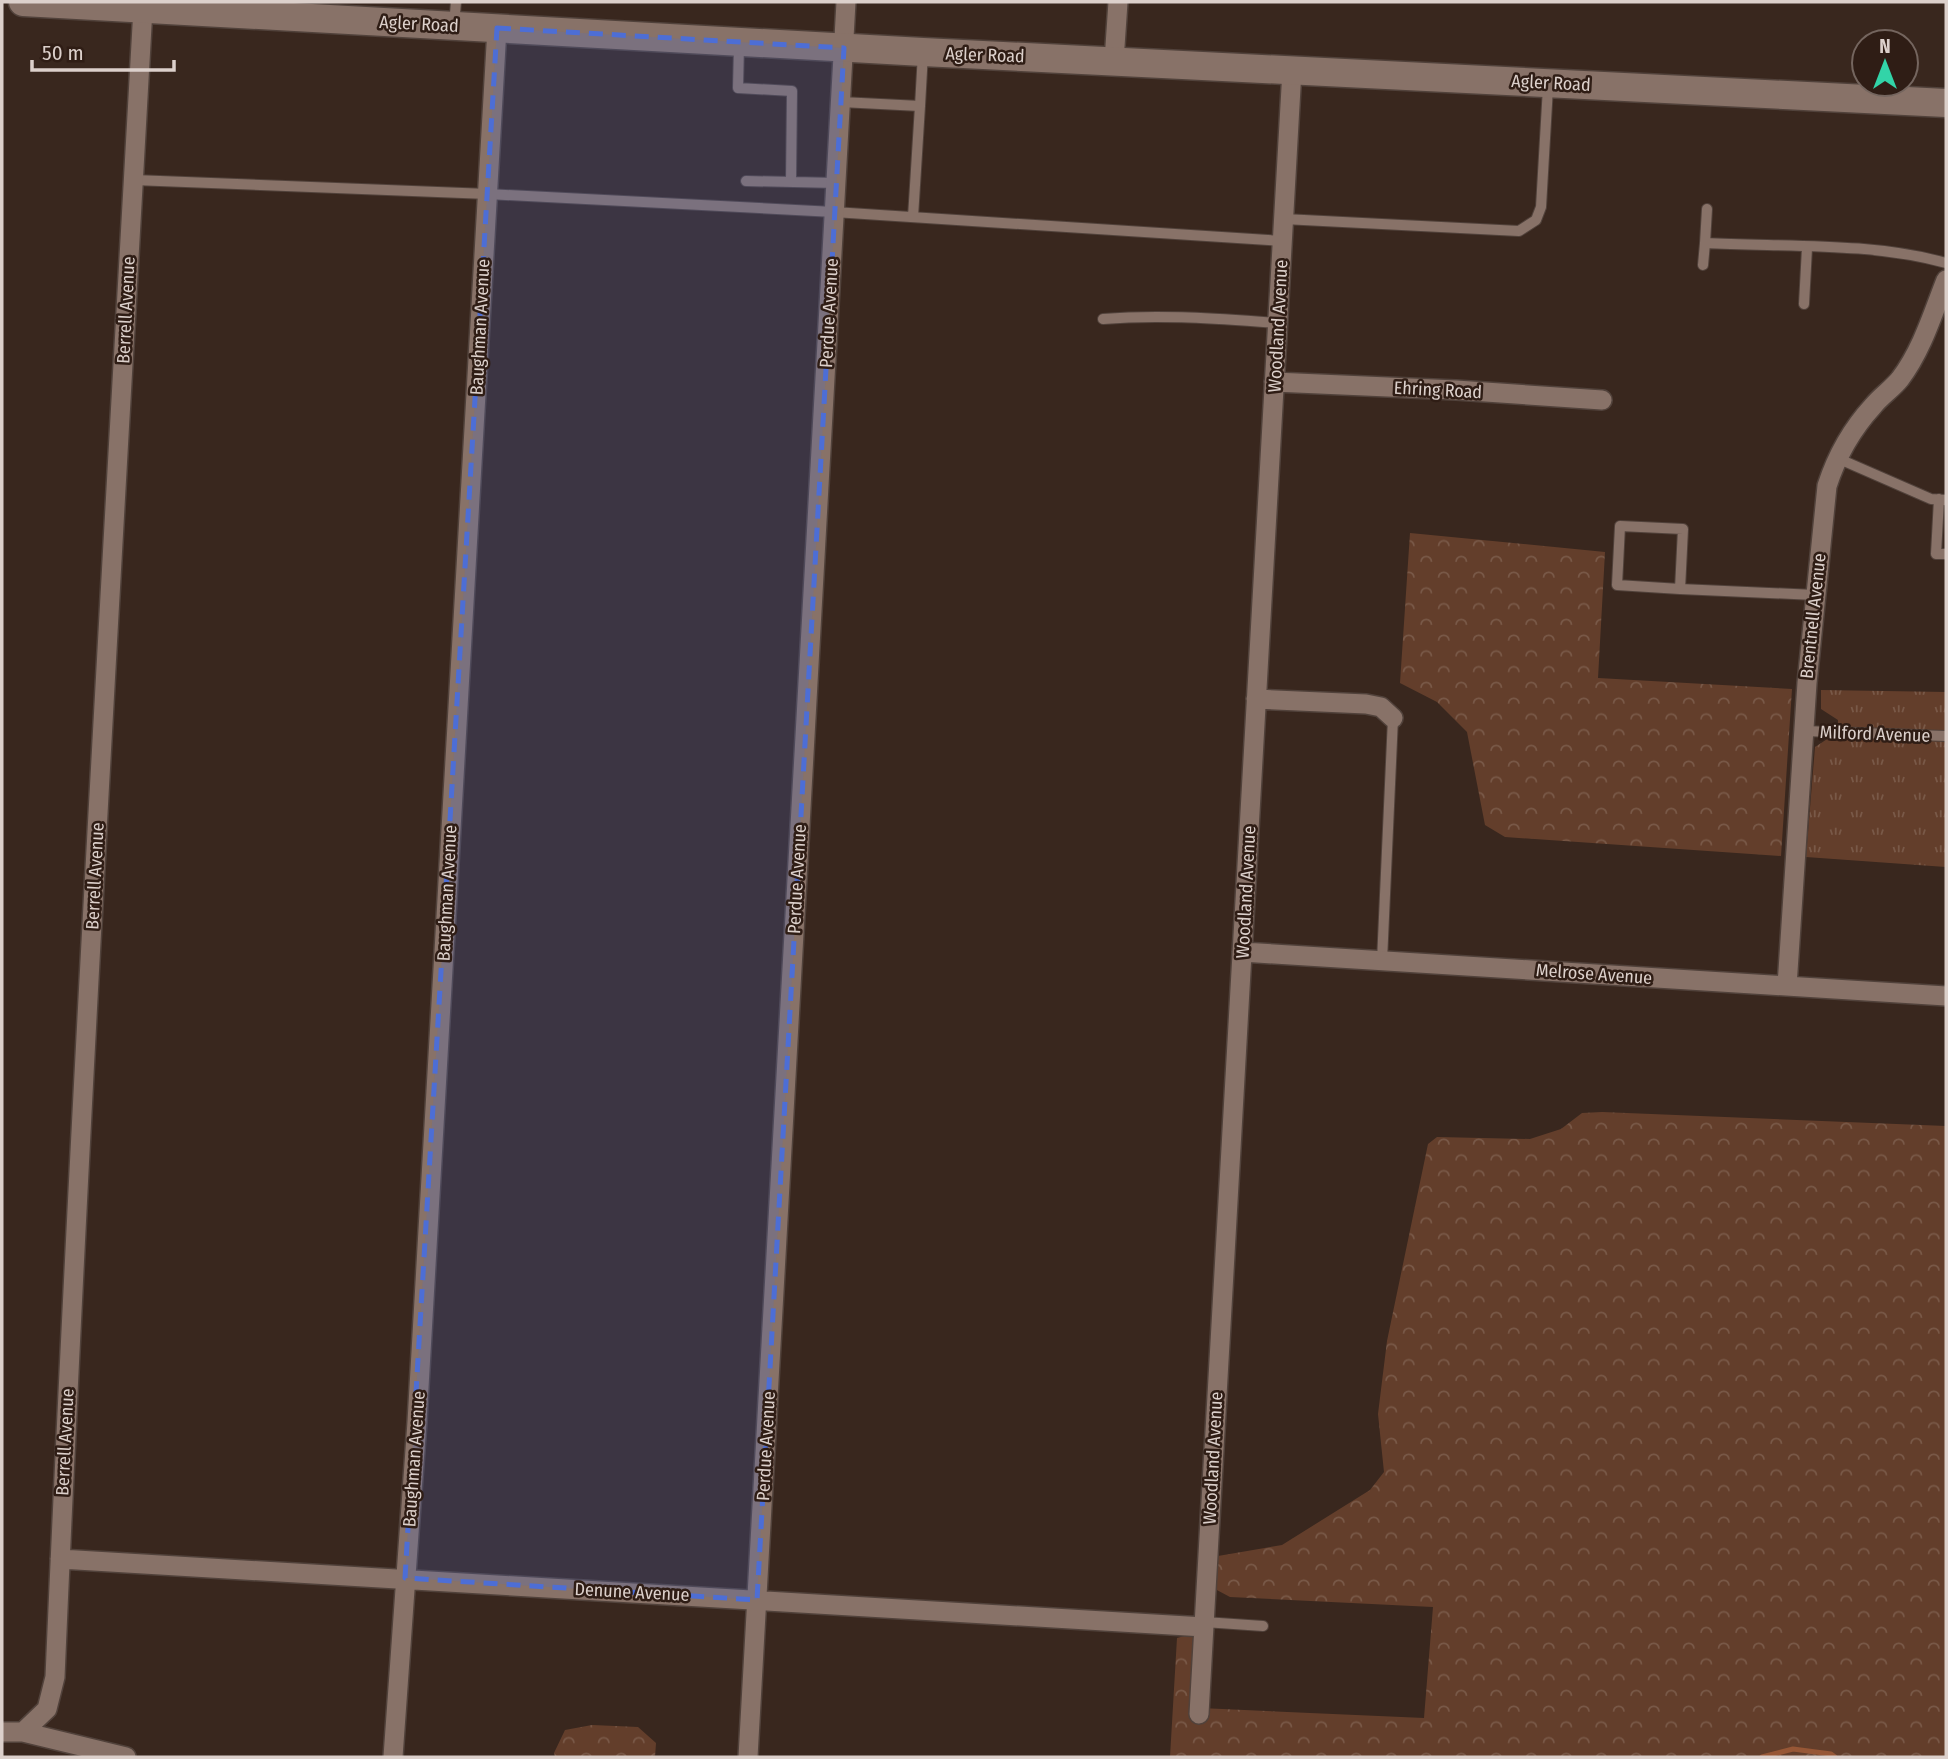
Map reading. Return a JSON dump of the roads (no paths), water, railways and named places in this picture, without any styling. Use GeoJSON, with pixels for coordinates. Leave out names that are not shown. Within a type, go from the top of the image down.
{"type":"FeatureCollection","features":[{"type":"Feature","properties":{"kind":"main road","name":"Agler Road"},"geometry":{"type":"LineString","coordinates":[[23,2],[455,14],[497,28],[1946,103]]}},
{"type":"Feature","properties":{"kind":"street","name":"Perdue Avenue"},"geometry":{"type":"LineString","coordinates":[[748,1757],[846,2]]}},
{"type":"Feature","properties":{"kind":"street"},"geometry":{"type":"LineString","coordinates":[[1114,61],[1118,2]]}},
{"type":"Feature","properties":{"kind":"street","name":"Berrell Avenue"},"geometry":{"type":"LineString","coordinates":[[23,1732],[47,1709],[55,1677],[83,1084],[134,180],[150,6]]}},
{"type":"Feature","properties":{"kind":"street","name":"Baughman Avenue"},"geometry":{"type":"LineString","coordinates":[[393,1757],[417,1422],[497,28]]}},
{"type":"Feature","properties":{"kind":"street","name":"Woodland Avenue"},"geometry":{"type":"LineString","coordinates":[[1199,1714],[1292,70]]}},
{"type":"Feature","properties":{"kind":"street","name":"Brentnell Avenue"},"geometry":{"type":"LineString","coordinates":[[1787,986],[1804,731],[1827,486],[1836,458],[1846,440],[1872,406],[1900,379],[1918,349],[1946,280]]}},
{"type":"Feature","properties":{"kind":"street","name":"Ehring Road"},"geometry":{"type":"LineString","coordinates":[[1274,382],[1602,400]]}},
{"type":"Feature","properties":{"kind":"street"},"geometry":{"type":"LineString","coordinates":[[1256,699],[1366,704],[1381,707],[1393,718]]}},
{"type":"Feature","properties":{"kind":"street","name":"Melrose Avenue"},"geometry":{"type":"LineString","coordinates":[[1242,952],[1946,996]]}},
{"type":"Feature","properties":{"kind":"street","name":"Denune Avenue"},"geometry":{"type":"LineString","coordinates":[[60,1559],[1204,1624]]}},
{"type":"Feature","properties":{"kind":"street"},"geometry":{"type":"LineString","coordinates":[[2,1732],[23,1732],[126,1757]]}},
{"type":"Feature","properties":{"kind":"lane"},"geometry":{"type":"LineString","coordinates":[[739,42],[738,88],[792,90],[791,182]]}},
{"type":"Feature","properties":{"kind":"lane"},"geometry":{"type":"LineString","coordinates":[[913,217],[923,52]]}},
{"type":"Feature","properties":{"kind":"lane"},"geometry":{"type":"LineString","coordinates":[[1284,219],[1520,231],[1536,220],[1541,207],[1549,83]]}},
{"type":"Feature","properties":{"kind":"lane"},"geometry":{"type":"LineString","coordinates":[[841,102],[920,106]]}},
{"type":"Feature","properties":{"kind":"lane"},"geometry":{"type":"LineString","coordinates":[[134,180],[488,194],[834,212],[1282,241]]}},
{"type":"Feature","properties":{"kind":"lane"},"geometry":{"type":"LineString","coordinates":[[746,181],[836,183]]}},
{"type":"Feature","properties":{"kind":"lane"},"geometry":{"type":"LineString","coordinates":[[1703,265],[1707,209]]}},
{"type":"Feature","properties":{"kind":"lane"},"geometry":{"type":"LineString","coordinates":[[1705,243],[1874,250],[1916,255],[1946,263]]}},
{"type":"Feature","properties":{"kind":"lane"},"geometry":{"type":"LineString","coordinates":[[1804,304],[1807,248]]}},
{"type":"Feature","properties":{"kind":"lane"},"geometry":{"type":"LineString","coordinates":[[1103,319],[1139,316],[1198,317],[1278,323]]}},
{"type":"Feature","properties":{"kind":"lane"},"geometry":{"type":"LineString","coordinates":[[1836,458],[1931,499],[1942,499],[1936,554],[1946,554]]}},
{"type":"Feature","properties":{"kind":"lane"},"geometry":{"type":"LineString","coordinates":[[1680,589],[1683,529],[1620,526],[1617,585],[1680,589],[1815,595]]}},
{"type":"Feature","properties":{"kind":"lane"},"geometry":{"type":"LineString","coordinates":[[1382,961],[1393,718]]}},
{"type":"Feature","properties":{"kind":"lane","name":"Milford Avenue"},"geometry":{"type":"LineString","coordinates":[[1804,731],[1946,736]]}},
{"type":"Feature","properties":{"kind":"lane"},"geometry":{"type":"LineString","coordinates":[[1204,1624],[1263,1626]]}},
{"type":"Feature","properties":{"kind":"waterway"},"geometry":{"type":"LineString","coordinates":[[1762,1757],[1793,1749],[1831,1754],[1835,1757]]}}]}
